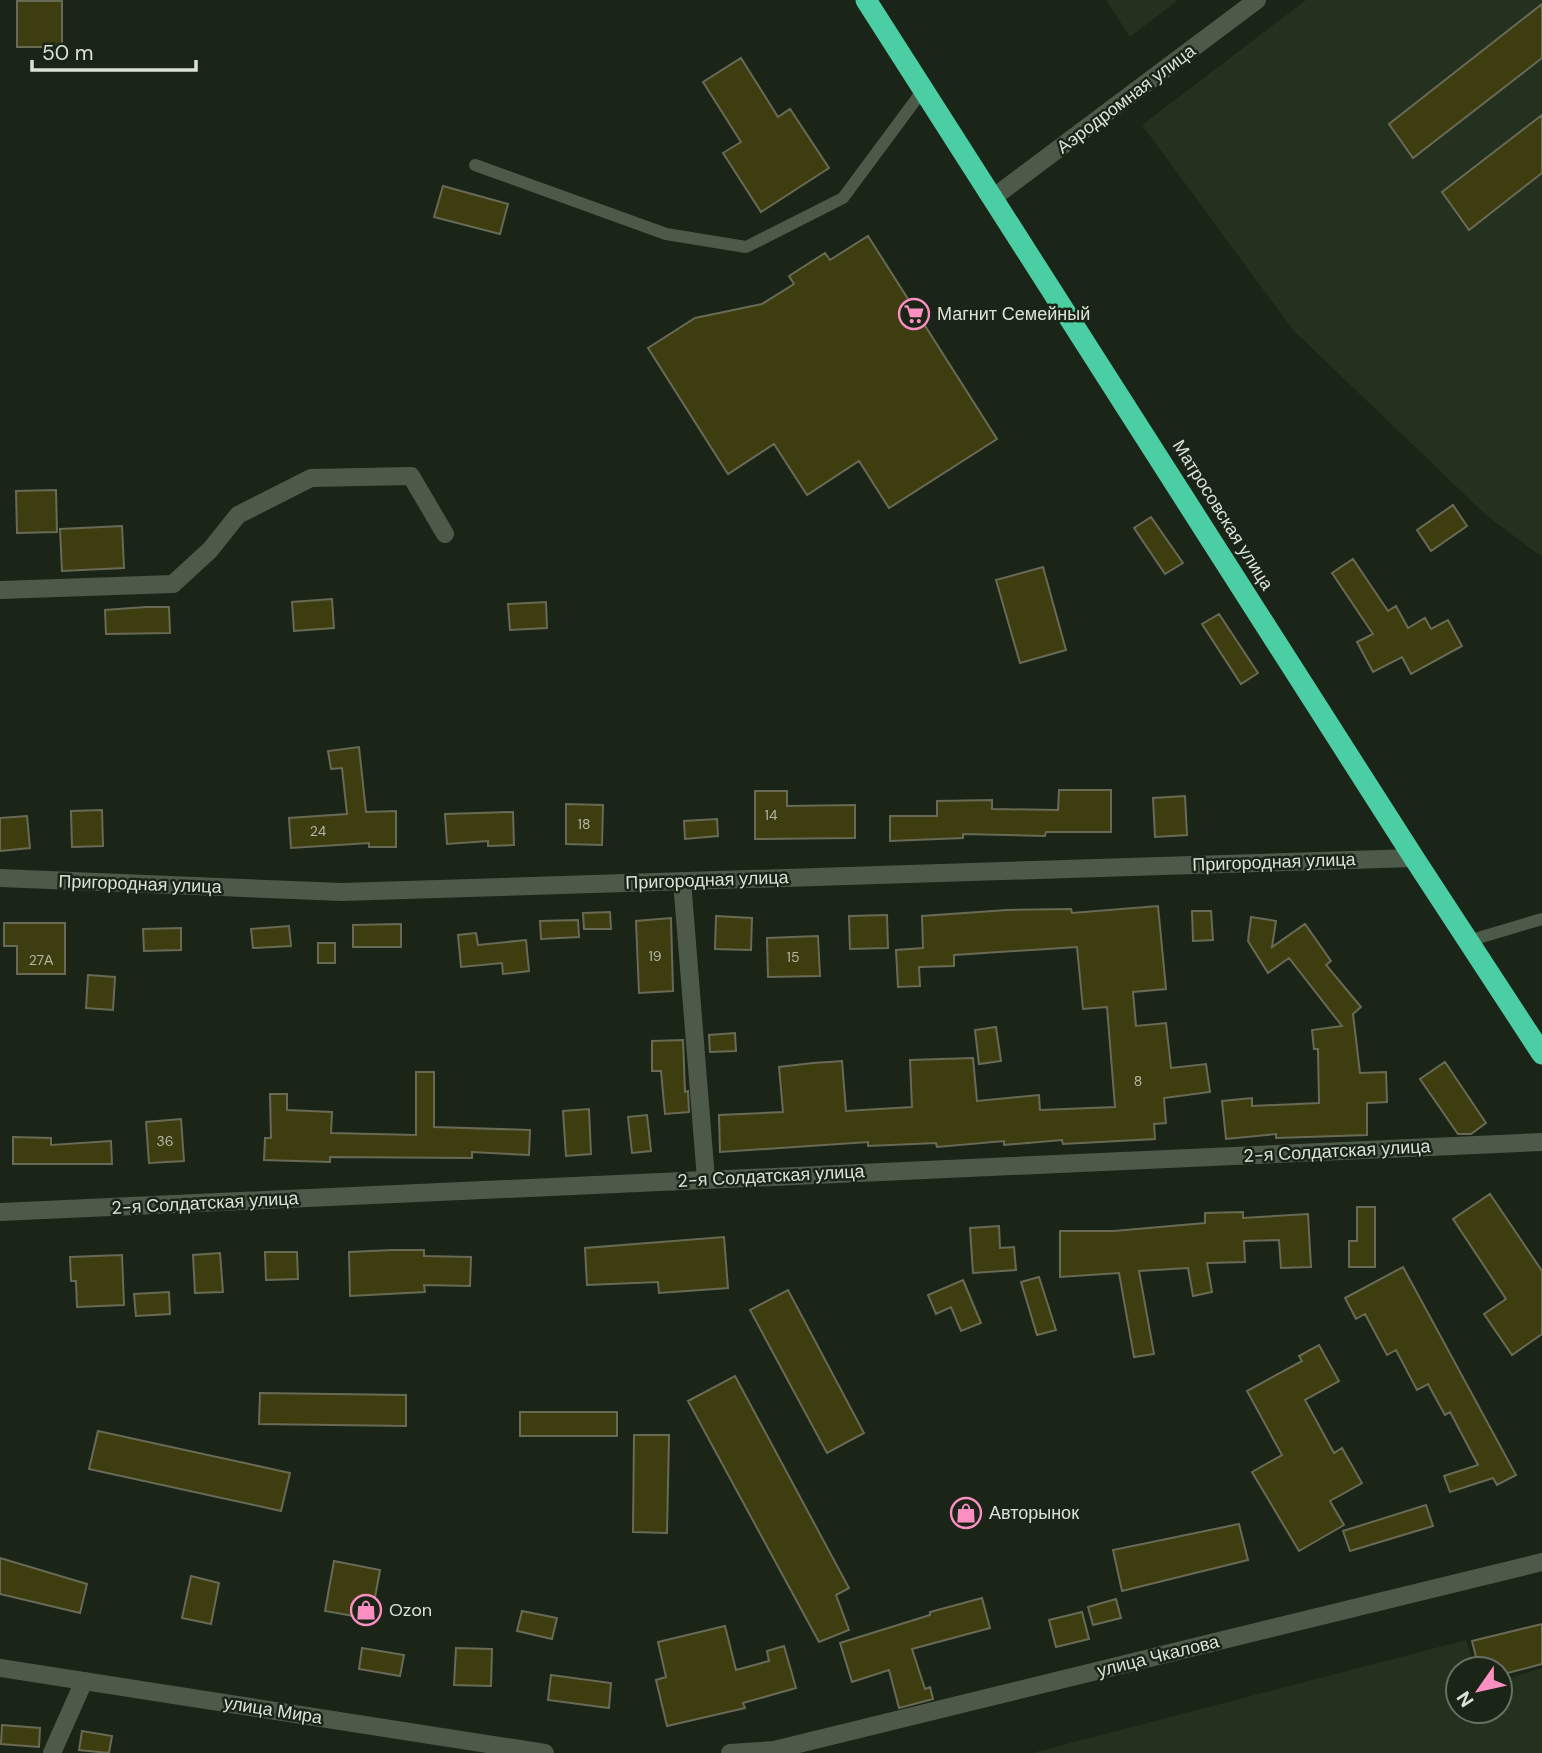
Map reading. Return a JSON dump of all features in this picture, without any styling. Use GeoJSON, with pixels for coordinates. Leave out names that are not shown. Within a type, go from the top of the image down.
{"type":"FeatureCollection","features":[{"type":"Feature","properties":{"kind":"highway","name":"Матросовская улица"},"geometry":{"type":"LineString","coordinates":[[866,0],[1542,1054]]}},
{"type":"Feature","properties":{"kind":"street","name":"Аэродромная улица"},"geometry":{"type":"LineString","coordinates":[[994,197],[1257,0]]}},
{"type":"Feature","properties":{"kind":"street"},"geometry":{"type":"LineString","coordinates":[[0,590],[173,584],[210,550],[238,515],[311,478],[411,475],[445,534]]}},
{"type":"Feature","properties":{"kind":"street","name":"Пригородная улица"},"geometry":{"type":"LineString","coordinates":[[0,878],[342,892],[1414,858]]}},
{"type":"Feature","properties":{"kind":"street"},"geometry":{"type":"LineString","coordinates":[[682,881],[706,1179]]}},
{"type":"Feature","properties":{"kind":"street","name":"2-я Солдатская улица"},"geometry":{"type":"LineString","coordinates":[[0,1212],[1542,1142]]}},
{"type":"Feature","properties":{"kind":"street","name":"улица Чкалова"},"geometry":{"type":"LineString","coordinates":[[776,1751],[1542,1562]]}},
{"type":"Feature","properties":{"kind":"street","name":"улица Мира"},"geometry":{"type":"LineString","coordinates":[[0,1668],[545,1753]]}},
{"type":"Feature","properties":{"kind":"street"},"geometry":{"type":"LineString","coordinates":[[52,1753],[84,1681]]}},
{"type":"Feature","properties":{"kind":"street"},"geometry":{"type":"LineString","coordinates":[[730,1753],[776,1751]]}},
{"type":"Feature","properties":{"kind":"lane"},"geometry":{"type":"LineString","coordinates":[[475,165],[666,234],[746,247],[843,198],[923,90]]}},
{"type":"Feature","properties":{"kind":"lane"},"geometry":{"type":"LineString","coordinates":[[1468,941],[1542,919]]}},
{"type":"Feature","properties":{"kind":"shaded area"},"geometry":{"type":"Polygon","coordinates":[[[1106,0],[1178,0],[1130,37],[1106,0]]]}},
{"type":"Feature","properties":{"kind":"shaded area"},"geometry":{"type":"Polygon","coordinates":[[[1306,0],[1542,0],[1542,557],[1486,515],[1293,330],[1142,125],[1306,0]]]}},
{"type":"Feature","properties":{"kind":"shaded area"},"geometry":{"type":"Polygon","coordinates":[[[1466,1640],[1471,1655],[1444,1655],[1444,1725],[1514,1725],[1514,1677],[1542,1668],[1542,1753],[1032,1753],[1466,1640]]]}},
{"type":"Feature","properties":{"kind":"building"},"geometry":{"type":"Polygon","coordinates":[[[17,1],[62,1],[62,47],[17,47],[17,1]]]}},
{"type":"Feature","properties":{"kind":"building"},"geometry":{"type":"Polygon","coordinates":[[[1542,4],[1542,58],[1413,158],[1389,124],[1542,4]]]}},
{"type":"Feature","properties":{"kind":"building"},"geometry":{"type":"Polygon","coordinates":[[[741,58],[778,117],[790,109],[829,168],[761,212],[723,153],[741,142],[703,82],[741,58]]]}},
{"type":"Feature","properties":{"kind":"building"},"geometry":{"type":"Polygon","coordinates":[[[1542,115],[1542,173],[1469,230],[1442,192],[1542,115]]]}},
{"type":"Feature","properties":{"kind":"building"},"geometry":{"type":"Polygon","coordinates":[[[443,186],[508,204],[500,234],[434,217],[443,186]]]}},
{"type":"Feature","properties":{"kind":"building"},"geometry":{"type":"Polygon","coordinates":[[[868,236],[997,439],[889,508],[859,461],[807,495],[774,444],[728,474],[648,348],[695,318],[762,304],[794,284],[789,276],[825,253],[830,260],[868,236]]]}},
{"type":"Feature","properties":{"kind":"building"},"geometry":{"type":"Polygon","coordinates":[[[56,490],[57,532],[17,533],[16,491],[56,490]]]}},
{"type":"Feature","properties":{"kind":"building"},"geometry":{"type":"Polygon","coordinates":[[[1453,505],[1467,526],[1431,551],[1417,530],[1453,505]]]}},
{"type":"Feature","properties":{"kind":"building"},"geometry":{"type":"Polygon","coordinates":[[[1151,517],[1183,563],[1165,574],[1134,528],[1151,517]]]}},
{"type":"Feature","properties":{"kind":"building"},"geometry":{"type":"Polygon","coordinates":[[[122,526],[124,568],[62,571],[60,529],[122,526]]]}},
{"type":"Feature","properties":{"kind":"building"},"geometry":{"type":"Polygon","coordinates":[[[1353,559],[1388,611],[1396,606],[1408,628],[1425,618],[1431,629],[1448,620],[1462,646],[1411,674],[1402,657],[1373,672],[1357,642],[1373,634],[1332,573],[1353,559]]]}},
{"type":"Feature","properties":{"kind":"building"},"geometry":{"type":"Polygon","coordinates":[[[1043,567],[1066,650],[1020,663],[996,580],[1043,567]]]}},
{"type":"Feature","properties":{"kind":"building"},"geometry":{"type":"Polygon","coordinates":[[[332,599],[334,628],[294,631],[292,602],[332,599]]]}},
{"type":"Feature","properties":{"kind":"building"},"geometry":{"type":"Polygon","coordinates":[[[546,602],[547,628],[510,630],[508,604],[546,602]]]}},
{"type":"Feature","properties":{"kind":"building"},"geometry":{"type":"Polygon","coordinates":[[[169,607],[170,633],[106,634],[105,610],[169,607]]]}},
{"type":"Feature","properties":{"kind":"building"},"geometry":{"type":"Polygon","coordinates":[[[1219,614],[1258,673],[1241,684],[1202,624],[1219,614]]]}},
{"type":"Feature","properties":{"kind":"building"},"geometry":{"type":"Polygon","coordinates":[[[359,747],[366,812],[396,811],[396,847],[369,847],[369,843],[291,848],[289,818],[347,814],[342,768],[331,769],[328,751],[359,747]]]}},
{"type":"Feature","properties":{"kind":"building"},"geometry":{"type":"Polygon","coordinates":[[[1059,790],[1111,790],[1111,832],[1046,832],[1045,836],[963,834],[963,838],[890,841],[890,816],[937,816],[937,801],[992,800],[992,809],[1058,810],[1059,790]]]}},
{"type":"Feature","properties":{"kind":"building"},"geometry":{"type":"Polygon","coordinates":[[[755,791],[787,791],[787,806],[855,805],[855,838],[755,839],[755,791]]]}},
{"type":"Feature","properties":{"kind":"building"},"geometry":{"type":"Polygon","coordinates":[[[1185,796],[1187,835],[1155,837],[1153,798],[1185,796]]]}},
{"type":"Feature","properties":{"kind":"building"},"geometry":{"type":"Polygon","coordinates":[[[566,804],[603,805],[602,845],[566,844],[566,804]]]}},
{"type":"Feature","properties":{"kind":"building"},"geometry":{"type":"Polygon","coordinates":[[[102,810],[103,846],[72,847],[71,811],[102,810]]]}},
{"type":"Feature","properties":{"kind":"building"},"geometry":{"type":"Polygon","coordinates":[[[513,812],[514,845],[488,846],[488,841],[447,844],[445,814],[513,812]]]}},
{"type":"Feature","properties":{"kind":"building"},"geometry":{"type":"Polygon","coordinates":[[[27,816],[30,848],[0,851],[0,818],[27,816]]]}},
{"type":"Feature","properties":{"kind":"building"},"geometry":{"type":"Polygon","coordinates":[[[717,819],[718,836],[685,839],[684,821],[717,819]]]}},
{"type":"Feature","properties":{"kind":"building"},"geometry":{"type":"Polygon","coordinates":[[[1158,906],[1166,989],[1133,992],[1136,1026],[1166,1023],[1171,1068],[1206,1064],[1210,1092],[1164,1098],[1166,1123],[1154,1124],[1155,1139],[1063,1144],[1062,1140],[1004,1145],[1004,1141],[937,1147],[936,1143],[868,1146],[868,1142],[720,1152],[719,1115],[783,1112],[779,1067],[813,1063],[842,1061],[846,1111],[912,1107],[910,1060],[973,1058],[977,1101],[1039,1095],[1040,1110],[1115,1107],[1107,1007],[1083,1009],[1077,947],[954,955],[954,966],[919,967],[920,986],[898,987],[896,950],[923,948],[922,916],[1007,910],[1071,909],[1072,913],[1158,906]]]}},
{"type":"Feature","properties":{"kind":"building"},"geometry":{"type":"Polygon","coordinates":[[[1192,911],[1211,911],[1213,940],[1193,941],[1192,911]]]}},
{"type":"Feature","properties":{"kind":"building"},"geometry":{"type":"Polygon","coordinates":[[[610,912],[611,929],[584,929],[583,913],[610,912]]]}},
{"type":"Feature","properties":{"kind":"building"},"geometry":{"type":"Polygon","coordinates":[[[887,915],[888,948],[850,949],[849,916],[887,915]]]}},
{"type":"Feature","properties":{"kind":"building"},"geometry":{"type":"Polygon","coordinates":[[[716,916],[752,918],[751,950],[715,949],[716,916]]]}},
{"type":"Feature","properties":{"kind":"building"},"geometry":{"type":"Polygon","coordinates":[[[1251,917],[1276,921],[1272,947],[1305,924],[1331,961],[1326,965],[1361,1007],[1353,1014],[1360,1073],[1386,1072],[1387,1102],[1367,1103],[1367,1135],[1276,1138],[1276,1134],[1226,1139],[1222,1101],[1252,1098],[1252,1106],[1319,1103],[1318,1049],[1314,1049],[1312,1030],[1342,1026],[1289,958],[1268,973],[1248,941],[1251,917]]]}},
{"type":"Feature","properties":{"kind":"building"},"geometry":{"type":"Polygon","coordinates":[[[671,918],[673,991],[639,993],[636,921],[671,918]]]}},
{"type":"Feature","properties":{"kind":"building"},"geometry":{"type":"Polygon","coordinates":[[[578,920],[579,937],[541,939],[540,921],[578,920]]]}},
{"type":"Feature","properties":{"kind":"building"},"geometry":{"type":"Polygon","coordinates":[[[4,923],[65,923],[65,974],[17,974],[17,946],[4,946],[4,923]]]}},
{"type":"Feature","properties":{"kind":"building"},"geometry":{"type":"Polygon","coordinates":[[[401,924],[401,947],[353,947],[353,925],[401,924]]]}},
{"type":"Feature","properties":{"kind":"building"},"geometry":{"type":"Polygon","coordinates":[[[289,926],[291,946],[253,948],[251,929],[289,926]]]}},
{"type":"Feature","properties":{"kind":"building"},"geometry":{"type":"Polygon","coordinates":[[[181,928],[181,950],[144,951],[143,929],[181,928]]]}},
{"type":"Feature","properties":{"kind":"building"},"geometry":{"type":"Polygon","coordinates":[[[476,933],[478,945],[526,940],[529,971],[503,974],[502,963],[461,967],[458,935],[476,933]]]}},
{"type":"Feature","properties":{"kind":"building"},"geometry":{"type":"Polygon","coordinates":[[[818,936],[820,976],[768,977],[767,938],[818,936]]]}},
{"type":"Feature","properties":{"kind":"building"},"geometry":{"type":"Polygon","coordinates":[[[318,943],[335,943],[335,963],[318,963],[318,943]]]}},
{"type":"Feature","properties":{"kind":"building"},"geometry":{"type":"Polygon","coordinates":[[[88,975],[115,977],[113,1010],[86,1008],[88,975]]]}},
{"type":"Feature","properties":{"kind":"building"},"geometry":{"type":"Polygon","coordinates":[[[996,1027],[1001,1061],[979,1064],[975,1030],[996,1027]]]}},
{"type":"Feature","properties":{"kind":"building"},"geometry":{"type":"Polygon","coordinates":[[[735,1033],[736,1051],[710,1052],[709,1035],[735,1033]]]}},
{"type":"Feature","properties":{"kind":"building"},"geometry":{"type":"Polygon","coordinates":[[[683,1040],[685,1092],[688,1091],[689,1112],[665,1114],[661,1071],[652,1071],[652,1041],[683,1040]]]}},
{"type":"Feature","properties":{"kind":"building"},"geometry":{"type":"Polygon","coordinates":[[[1445,1062],[1486,1123],[1471,1134],[1458,1134],[1420,1079],[1445,1062]]]}},
{"type":"Feature","properties":{"kind":"building"},"geometry":{"type":"Polygon","coordinates":[[[416,1072],[434,1072],[434,1127],[530,1130],[529,1155],[472,1152],[472,1158],[330,1157],[330,1162],[264,1160],[265,1138],[271,1138],[270,1094],[287,1094],[287,1110],[332,1112],[331,1133],[416,1135],[416,1072]]]}},
{"type":"Feature","properties":{"kind":"building"},"geometry":{"type":"Polygon","coordinates":[[[589,1109],[591,1154],[566,1156],[563,1111],[589,1109]]]}},
{"type":"Feature","properties":{"kind":"building"},"geometry":{"type":"Polygon","coordinates":[[[647,1115],[651,1151],[632,1153],[628,1117],[647,1115]]]}},
{"type":"Feature","properties":{"kind":"building"},"geometry":{"type":"Polygon","coordinates":[[[181,1119],[184,1161],[149,1163],[146,1122],[181,1119]]]}},
{"type":"Feature","properties":{"kind":"building"},"geometry":{"type":"Polygon","coordinates":[[[13,1137],[51,1138],[51,1145],[111,1141],[112,1164],[13,1164],[13,1137]]]}},
{"type":"Feature","properties":{"kind":"building"},"geometry":{"type":"Polygon","coordinates":[[[1490,1194],[1542,1271],[1542,1334],[1512,1355],[1484,1314],[1506,1299],[1453,1219],[1490,1194]]]}},
{"type":"Feature","properties":{"kind":"building"},"geometry":{"type":"Polygon","coordinates":[[[1357,1207],[1375,1207],[1375,1267],[1349,1267],[1349,1241],[1357,1241],[1357,1207]]]}},
{"type":"Feature","properties":{"kind":"building"},"geometry":{"type":"Polygon","coordinates":[[[1243,1212],[1243,1218],[1308,1214],[1311,1267],[1281,1268],[1279,1240],[1244,1241],[1245,1262],[1207,1263],[1212,1292],[1193,1296],[1188,1268],[1139,1271],[1154,1354],[1134,1357],[1119,1273],[1060,1277],[1060,1231],[1114,1231],[1205,1223],[1205,1213],[1243,1212]]]}},
{"type":"Feature","properties":{"kind":"building"},"geometry":{"type":"Polygon","coordinates":[[[999,1226],[1000,1248],[1014,1247],[1016,1270],[973,1273],[970,1228],[999,1226]]]}},
{"type":"Feature","properties":{"kind":"building"},"geometry":{"type":"Polygon","coordinates":[[[724,1237],[728,1288],[659,1293],[658,1282],[587,1285],[585,1248],[724,1237]]]}},
{"type":"Feature","properties":{"kind":"building"},"geometry":{"type":"Polygon","coordinates":[[[424,1250],[424,1256],[471,1257],[470,1286],[424,1285],[425,1292],[350,1296],[349,1252],[424,1250]]]}},
{"type":"Feature","properties":{"kind":"building"},"geometry":{"type":"Polygon","coordinates":[[[265,1252],[297,1252],[298,1279],[266,1280],[265,1252]]]}},
{"type":"Feature","properties":{"kind":"building"},"geometry":{"type":"Polygon","coordinates":[[[220,1253],[223,1292],[195,1293],[193,1255],[220,1253]]]}},
{"type":"Feature","properties":{"kind":"building"},"geometry":{"type":"Polygon","coordinates":[[[122,1255],[124,1305],[77,1307],[76,1281],[71,1281],[70,1257],[122,1255]]]}},
{"type":"Feature","properties":{"kind":"building"},"geometry":{"type":"Polygon","coordinates":[[[1403,1267],[1516,1475],[1497,1485],[1493,1478],[1450,1492],[1444,1476],[1478,1465],[1450,1412],[1445,1415],[1428,1384],[1417,1390],[1396,1350],[1387,1355],[1365,1314],[1356,1319],[1345,1298],[1403,1267]]]}},
{"type":"Feature","properties":{"kind":"building"},"geometry":{"type":"Polygon","coordinates":[[[1039,1277],[1056,1330],[1037,1335],[1021,1282],[1039,1277]]]}},
{"type":"Feature","properties":{"kind":"building"},"geometry":{"type":"Polygon","coordinates":[[[963,1280],[981,1323],[961,1331],[951,1307],[936,1314],[928,1295],[963,1280]]]}},
{"type":"Feature","properties":{"kind":"building"},"geometry":{"type":"Polygon","coordinates":[[[788,1290],[864,1433],[827,1453],[750,1310],[788,1290]]]}},
{"type":"Feature","properties":{"kind":"building"},"geometry":{"type":"Polygon","coordinates":[[[169,1292],[170,1314],[136,1316],[134,1294],[169,1292]]]}},
{"type":"Feature","properties":{"kind":"building"},"geometry":{"type":"Polygon","coordinates":[[[1319,1345],[1339,1381],[1305,1400],[1334,1453],[1342,1448],[1362,1483],[1330,1501],[1344,1525],[1299,1551],[1252,1472],[1282,1455],[1247,1391],[1302,1361],[1299,1356],[1319,1345]]]}},
{"type":"Feature","properties":{"kind":"building"},"geometry":{"type":"Polygon","coordinates":[[[735,1376],[849,1588],[836,1595],[849,1630],[819,1642],[688,1401],[735,1376]]]}},
{"type":"Feature","properties":{"kind":"building"},"geometry":{"type":"Polygon","coordinates":[[[260,1393],[406,1395],[406,1426],[259,1424],[260,1393]]]}},
{"type":"Feature","properties":{"kind":"building"},"geometry":{"type":"Polygon","coordinates":[[[520,1412],[617,1412],[617,1436],[520,1436],[520,1412]]]}},
{"type":"Feature","properties":{"kind":"building"},"geometry":{"type":"Polygon","coordinates":[[[98,1431],[290,1473],[281,1511],[89,1469],[98,1431]]]}},
{"type":"Feature","properties":{"kind":"building"},"geometry":{"type":"Polygon","coordinates":[[[634,1435],[669,1435],[667,1533],[633,1532],[634,1435]]]}},
{"type":"Feature","properties":{"kind":"building"},"geometry":{"type":"Polygon","coordinates":[[[1426,1505],[1433,1526],[1350,1551],[1343,1531],[1426,1505]]]}},
{"type":"Feature","properties":{"kind":"building"},"geometry":{"type":"Polygon","coordinates":[[[1239,1524],[1248,1560],[1122,1591],[1113,1550],[1239,1524]]]}},
{"type":"Feature","properties":{"kind":"building"},"geometry":{"type":"Polygon","coordinates":[[[0,1558],[87,1584],[80,1613],[0,1594],[0,1558]]]}},
{"type":"Feature","properties":{"kind":"building"},"geometry":{"type":"Polygon","coordinates":[[[334,1561],[380,1570],[371,1619],[325,1611],[334,1561]]]}},
{"type":"Feature","properties":{"kind":"building"},"geometry":{"type":"Polygon","coordinates":[[[191,1576],[219,1583],[211,1624],[182,1618],[191,1576]]]}},
{"type":"Feature","properties":{"kind":"building"},"geometry":{"type":"Polygon","coordinates":[[[982,1598],[990,1628],[912,1649],[925,1689],[930,1687],[933,1699],[899,1708],[889,1670],[852,1682],[840,1643],[930,1615],[930,1612],[982,1598]]]}},
{"type":"Feature","properties":{"kind":"building"},"geometry":{"type":"Polygon","coordinates":[[[1116,1599],[1121,1618],[1093,1625],[1088,1607],[1116,1599]]]}},
{"type":"Feature","properties":{"kind":"building"},"geometry":{"type":"Polygon","coordinates":[[[522,1611],[557,1618],[552,1639],[517,1631],[522,1611]]]}},
{"type":"Feature","properties":{"kind":"building"},"geometry":{"type":"Polygon","coordinates":[[[1082,1612],[1089,1639],[1056,1647],[1049,1620],[1082,1612]]]}},
{"type":"Feature","properties":{"kind":"building"},"geometry":{"type":"Polygon","coordinates":[[[1542,1624],[1542,1664],[1514,1671],[1514,1655],[1476,1655],[1472,1641],[1542,1624]]]}},
{"type":"Feature","properties":{"kind":"building"},"geometry":{"type":"Polygon","coordinates":[[[725,1626],[736,1670],[769,1661],[767,1651],[784,1646],[796,1688],[743,1703],[745,1708],[667,1726],[656,1680],[666,1677],[658,1642],[725,1626]]]}},
{"type":"Feature","properties":{"kind":"building"},"geometry":{"type":"Polygon","coordinates":[[[362,1648],[404,1655],[400,1676],[359,1669],[362,1648]]]}},
{"type":"Feature","properties":{"kind":"building"},"geometry":{"type":"Polygon","coordinates":[[[456,1648],[492,1649],[491,1686],[454,1685],[456,1648]]]}},
{"type":"Feature","properties":{"kind":"building"},"geometry":{"type":"Polygon","coordinates":[[[551,1675],[611,1683],[609,1708],[548,1700],[551,1675]]]}},
{"type":"Feature","properties":{"kind":"building"},"geometry":{"type":"Polygon","coordinates":[[[2,1725],[40,1728],[39,1747],[1,1744],[2,1725]]]}},
{"type":"Feature","properties":{"kind":"building"},"geometry":{"type":"Polygon","coordinates":[[[82,1731],[112,1736],[109,1753],[79,1750],[82,1731]]]}},
{"type":"Feature","properties":{"kind":"place","name":"Магнит Семейный"},"geometry":{"type":"Point","coordinates":[914,314]}},
{"type":"Feature","properties":{"kind":"place","name":"Авторынок"},"geometry":{"type":"Point","coordinates":[966,1513]}},
{"type":"Feature","properties":{"kind":"place","name":"Ozon"},"geometry":{"type":"Point","coordinates":[366,1610]}}]}
